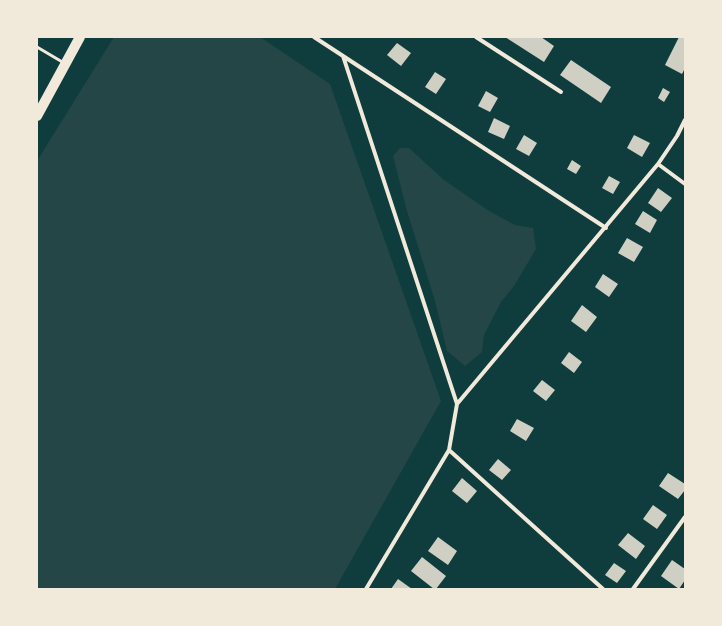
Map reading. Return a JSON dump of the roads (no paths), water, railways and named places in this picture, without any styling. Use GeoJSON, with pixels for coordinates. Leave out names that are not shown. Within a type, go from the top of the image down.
{"type":"FeatureCollection","features":[{"type":"Feature","properties":{"kind":"main road"},"geometry":{"type":"LineString","coordinates":[[37,116],[80,37]]}},
{"type":"Feature","properties":{"kind":"street"},"geometry":{"type":"LineString","coordinates":[[314,37],[606,228]]}},
{"type":"Feature","properties":{"kind":"street"},"geometry":{"type":"LineString","coordinates":[[476,37],[561,92]]}},
{"type":"Feature","properties":{"kind":"street"},"geometry":{"type":"LineString","coordinates":[[343,56],[457,404],[449,450],[366,589]]}},
{"type":"Feature","properties":{"kind":"street"},"geometry":{"type":"LineString","coordinates":[[457,404],[606,228],[658,164],[677,136],[685,120]]}},
{"type":"Feature","properties":{"kind":"street"},"geometry":{"type":"LineString","coordinates":[[658,164],[685,184]]}},
{"type":"Feature","properties":{"kind":"street"},"geometry":{"type":"LineString","coordinates":[[449,450],[603,589]]}},
{"type":"Feature","properties":{"kind":"street"},"geometry":{"type":"LineString","coordinates":[[633,589],[685,517]]}},
{"type":"Feature","properties":{"kind":"lane"},"geometry":{"type":"LineString","coordinates":[[37,47],[68,60]]}}]}
